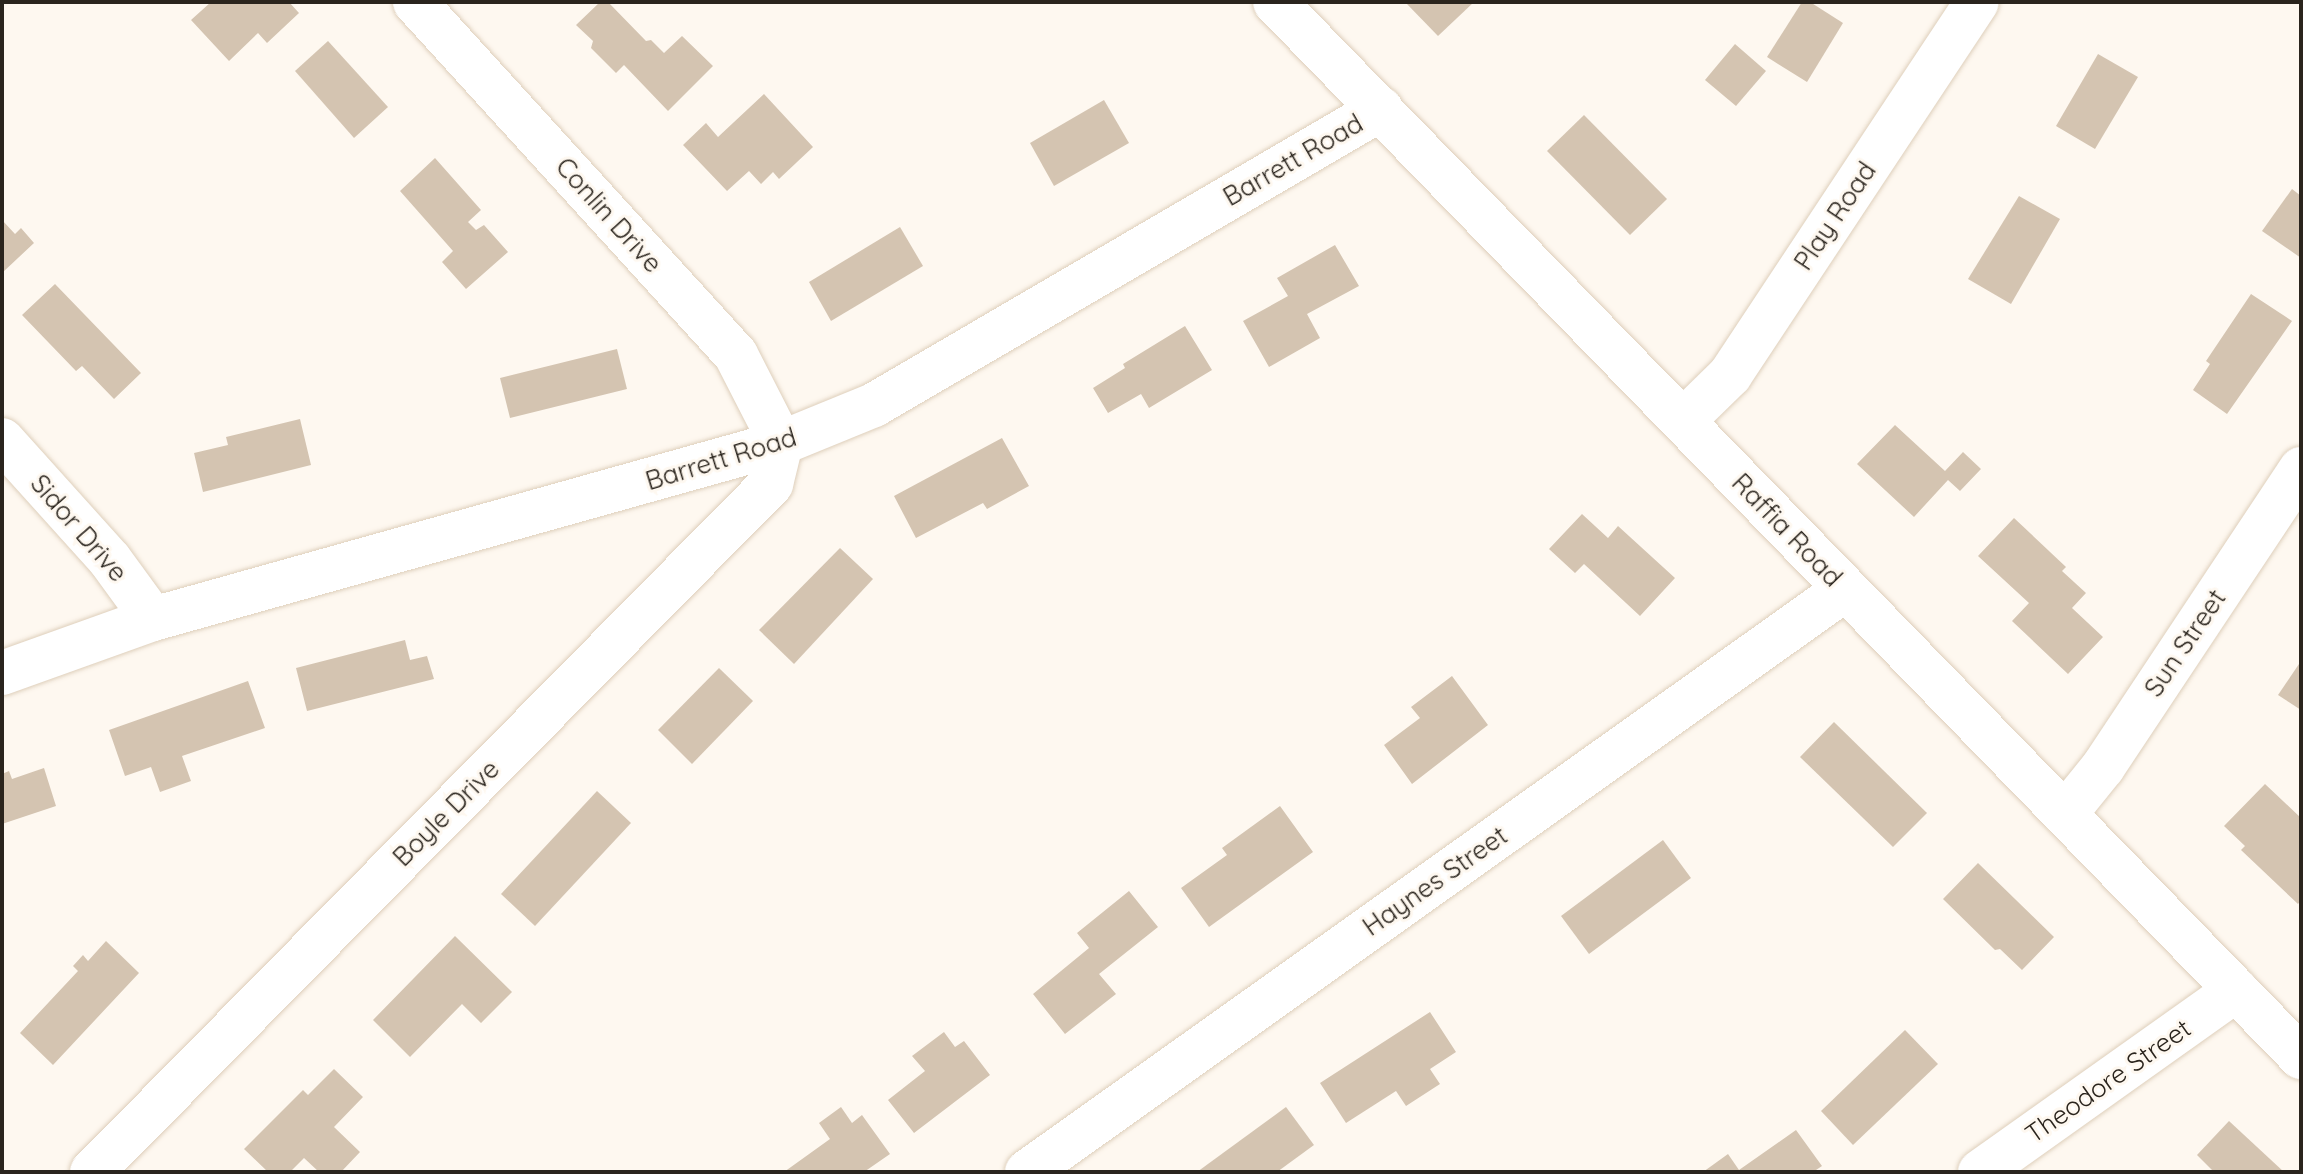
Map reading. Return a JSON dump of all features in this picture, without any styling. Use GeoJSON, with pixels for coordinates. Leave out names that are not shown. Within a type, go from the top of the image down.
{"type":"FeatureCollection","features":[{"type":"Feature","properties":{"kind":"street","name":"Conlin Drive"},"geometry":{"type":"LineString","coordinates":[[415,2],[736,355],[781,443]]}},
{"type":"Feature","properties":{"kind":"street","name":"Raffia Road"},"geometry":{"type":"LineString","coordinates":[[1275,2],[2301,1057]]}},
{"type":"Feature","properties":{"kind":"street","name":"Play Road"},"geometry":{"type":"LineString","coordinates":[[1683,421],[1730,375],[1977,2]]}},
{"type":"Feature","properties":{"kind":"street","name":"Barrett Road"},"geometry":{"type":"LineString","coordinates":[[2,673],[153,619],[781,443],[874,405],[1381,109]]}},
{"type":"Feature","properties":{"kind":"street","name":"Sidor Drive"},"geometry":{"type":"LineString","coordinates":[[2,440],[110,560],[153,619]]}},
{"type":"Feature","properties":{"kind":"street","name":"Boyle Drive"},"geometry":{"type":"LineString","coordinates":[[92,1172],[771,484],[781,443]]}},
{"type":"Feature","properties":{"kind":"street","name":"Sun Street"},"geometry":{"type":"LineString","coordinates":[[2065,814],[2103,767],[2301,469]]}},
{"type":"Feature","properties":{"kind":"street","name":"Haynes Street"},"geometry":{"type":"LineString","coordinates":[[1027,1172],[1844,590]]}},
{"type":"Feature","properties":{"kind":"street","name":"Theodore Street"},"geometry":{"type":"LineString","coordinates":[[1980,1172],[2236,990]]}},
{"type":"Feature","properties":{"kind":"building"},"geometry":{"type":"Polygon","coordinates":[[[211,2],[289,2],[299,13],[267,43],[258,33],[229,61],[191,20],[211,2]]]}},
{"type":"Feature","properties":{"kind":"building"},"geometry":{"type":"Polygon","coordinates":[[[600,2],[608,2],[646,41],[651,40],[664,53],[682,36],[713,66],[668,111],[624,65],[616,73],[591,48],[593,41],[576,25],[600,2]]]}},
{"type":"Feature","properties":{"kind":"building"},"geometry":{"type":"Polygon","coordinates":[[[1405,2],[1474,2],[1438,36],[1405,2]]]}},
{"type":"Feature","properties":{"kind":"building"},"geometry":{"type":"Polygon","coordinates":[[[1802,2],[1810,2],[1843,23],[1807,82],[1767,57],[1802,2]]]}},
{"type":"Feature","properties":{"kind":"building"},"geometry":{"type":"Polygon","coordinates":[[[328,41],[388,107],[354,138],[295,71],[328,41]]]}},
{"type":"Feature","properties":{"kind":"building"},"geometry":{"type":"Polygon","coordinates":[[[1735,44],[1766,71],[1736,106],[1705,80],[1735,44]]]}},
{"type":"Feature","properties":{"kind":"building"},"geometry":{"type":"Polygon","coordinates":[[[2098,54],[2138,77],[2095,149],[2056,126],[2098,54]]]}},
{"type":"Feature","properties":{"kind":"building"},"geometry":{"type":"Polygon","coordinates":[[[764,94],[813,147],[779,179],[773,172],[761,184],[749,171],[727,191],[683,145],[706,123],[718,137],[764,94]]]}},
{"type":"Feature","properties":{"kind":"building"},"geometry":{"type":"Polygon","coordinates":[[[1104,100],[1129,143],[1054,186],[1030,143],[1104,100]]]}},
{"type":"Feature","properties":{"kind":"building"},"geometry":{"type":"Polygon","coordinates":[[[1584,115],[1667,199],[1630,235],[1547,151],[1584,115]]]}},
{"type":"Feature","properties":{"kind":"building"},"geometry":{"type":"Polygon","coordinates":[[[435,158],[481,210],[468,222],[476,230],[484,225],[508,252],[466,289],[442,262],[453,251],[400,191],[435,158]]]}},
{"type":"Feature","properties":{"kind":"building"},"geometry":{"type":"Polygon","coordinates":[[[2292,189],[2301,196],[2301,258],[2262,231],[2292,189]]]}},
{"type":"Feature","properties":{"kind":"building"},"geometry":{"type":"Polygon","coordinates":[[[2019,196],[2060,219],[2011,304],[1968,279],[2019,196]]]}},
{"type":"Feature","properties":{"kind":"building"},"geometry":{"type":"Polygon","coordinates":[[[2,220],[15,234],[21,228],[34,243],[2,273],[2,220]]]}},
{"type":"Feature","properties":{"kind":"building"},"geometry":{"type":"Polygon","coordinates":[[[900,227],[923,266],[831,321],[809,282],[900,227]]]}},
{"type":"Feature","properties":{"kind":"building"},"geometry":{"type":"Polygon","coordinates":[[[1335,245],[1359,286],[1307,314],[1320,338],[1269,367],[1243,321],[1288,296],[1277,278],[1335,245]]]}},
{"type":"Feature","properties":{"kind":"building"},"geometry":{"type":"Polygon","coordinates":[[[55,284],[141,373],[114,399],[82,366],[76,371],[22,315],[55,284]]]}},
{"type":"Feature","properties":{"kind":"building"},"geometry":{"type":"Polygon","coordinates":[[[2251,294],[2292,321],[2227,414],[2193,390],[2210,364],[2206,361],[2251,294]]]}},
{"type":"Feature","properties":{"kind":"building"},"geometry":{"type":"Polygon","coordinates":[[[1185,326],[1212,370],[1149,408],[1141,394],[1108,413],[1093,388],[1125,368],[1123,364],[1185,326]]]}},
{"type":"Feature","properties":{"kind":"building"},"geometry":{"type":"Polygon","coordinates":[[[617,349],[627,389],[510,418],[500,378],[617,349]]]}},
{"type":"Feature","properties":{"kind":"building"},"geometry":{"type":"Polygon","coordinates":[[[300,419],[311,465],[203,492],[194,453],[228,445],[226,437],[300,419]]]}},
{"type":"Feature","properties":{"kind":"building"},"geometry":{"type":"Polygon","coordinates":[[[1895,425],[1945,471],[1963,452],[1981,469],[1960,491],[1948,480],[1914,517],[1857,464],[1895,425]]]}},
{"type":"Feature","properties":{"kind":"building"},"geometry":{"type":"Polygon","coordinates":[[[1002,438],[1029,486],[987,509],[983,503],[916,538],[894,496],[1002,438]]]}},
{"type":"Feature","properties":{"kind":"building"},"geometry":{"type":"Polygon","coordinates":[[[1582,514],[1608,538],[1618,526],[1675,578],[1640,616],[1584,564],[1575,573],[1549,549],[1582,514]]]}},
{"type":"Feature","properties":{"kind":"building"},"geometry":{"type":"Polygon","coordinates":[[[2014,518],[2066,567],[2062,571],[2086,593],[2072,608],[2103,637],[2068,674],[2012,621],[2029,603],[1978,556],[2014,518]]]}},
{"type":"Feature","properties":{"kind":"building"},"geometry":{"type":"Polygon","coordinates":[[[840,548],[873,579],[794,664],[759,630],[840,548]]]}},
{"type":"Feature","properties":{"kind":"building"},"geometry":{"type":"Polygon","coordinates":[[[405,640],[410,660],[427,656],[434,679],[307,711],[296,668],[405,640]]]}},
{"type":"Feature","properties":{"kind":"building"},"geometry":{"type":"Polygon","coordinates":[[[2301,661],[2301,710],[2278,695],[2301,661]]]}},
{"type":"Feature","properties":{"kind":"building"},"geometry":{"type":"Polygon","coordinates":[[[719,668],[753,701],[692,764],[658,730],[719,668]]]}},
{"type":"Feature","properties":{"kind":"building"},"geometry":{"type":"Polygon","coordinates":[[[1452,676],[1488,725],[1412,784],[1384,745],[1420,718],[1411,707],[1452,676]]]}},
{"type":"Feature","properties":{"kind":"building"},"geometry":{"type":"Polygon","coordinates":[[[248,681],[265,728],[182,756],[191,781],[160,792],[151,767],[125,776],[109,730],[248,681]]]}},
{"type":"Feature","properties":{"kind":"building"},"geometry":{"type":"Polygon","coordinates":[[[1834,722],[1927,813],[1893,847],[1800,757],[1834,722]]]}},
{"type":"Feature","properties":{"kind":"building"},"geometry":{"type":"Polygon","coordinates":[[[44,768],[56,806],[2,824],[2,774],[9,771],[12,779],[44,768]]]}},
{"type":"Feature","properties":{"kind":"building"},"geometry":{"type":"Polygon","coordinates":[[[2265,784],[2301,818],[2301,900],[2298,904],[2241,850],[2245,846],[2224,826],[2265,784]]]}},
{"type":"Feature","properties":{"kind":"building"},"geometry":{"type":"Polygon","coordinates":[[[597,791],[631,823],[535,926],[501,894],[597,791]]]}},
{"type":"Feature","properties":{"kind":"building"},"geometry":{"type":"Polygon","coordinates":[[[1280,806],[1313,852],[1209,927],[1181,888],[1227,855],[1222,848],[1280,806]]]}},
{"type":"Feature","properties":{"kind":"building"},"geometry":{"type":"Polygon","coordinates":[[[1663,840],[1691,878],[1589,954],[1561,916],[1663,840]]]}},
{"type":"Feature","properties":{"kind":"building"},"geometry":{"type":"Polygon","coordinates":[[[1978,863],[2054,937],[2022,970],[2000,949],[1995,950],[1943,899],[1978,863]]]}},
{"type":"Feature","properties":{"kind":"building"},"geometry":{"type":"Polygon","coordinates":[[[1129,891],[1158,927],[1099,974],[1116,994],[1065,1034],[1033,994],[1089,948],[1077,933],[1129,891]]]}},
{"type":"Feature","properties":{"kind":"building"},"geometry":{"type":"Polygon","coordinates":[[[455,936],[512,992],[481,1023],[462,1004],[410,1057],[373,1020],[455,936]]]}},
{"type":"Feature","properties":{"kind":"building"},"geometry":{"type":"Polygon","coordinates":[[[106,941],[139,973],[53,1065],[20,1033],[78,971],[73,966],[83,955],[88,961],[106,941]]]}},
{"type":"Feature","properties":{"kind":"building"},"geometry":{"type":"Polygon","coordinates":[[[1430,1012],[1456,1052],[1430,1069],[1440,1084],[1406,1106],[1396,1091],[1346,1123],[1320,1083],[1430,1012]]]}},
{"type":"Feature","properties":{"kind":"building"},"geometry":{"type":"Polygon","coordinates":[[[1905,1030],[1938,1064],[1853,1145],[1821,1111],[1905,1030]]]}},
{"type":"Feature","properties":{"kind":"building"},"geometry":{"type":"Polygon","coordinates":[[[944,1032],[955,1047],[964,1041],[990,1075],[914,1133],[888,1100],[925,1071],[912,1056],[944,1032]]]}},
{"type":"Feature","properties":{"kind":"building"},"geometry":{"type":"Polygon","coordinates":[[[334,1069],[363,1097],[334,1127],[360,1152],[341,1172],[319,1172],[304,1158],[290,1172],[268,1172],[244,1149],[303,1090],[308,1095],[334,1069]]]}},
{"type":"Feature","properties":{"kind":"building"},"geometry":{"type":"Polygon","coordinates":[[[841,1107],[852,1123],[862,1115],[890,1154],[864,1172],[784,1172],[830,1139],[819,1123],[841,1107]]]}},
{"type":"Feature","properties":{"kind":"building"},"geometry":{"type":"Polygon","coordinates":[[[1286,1107],[1314,1145],[1277,1172],[1197,1172],[1286,1107]]]}},
{"type":"Feature","properties":{"kind":"building"},"geometry":{"type":"Polygon","coordinates":[[[2229,1121],[2284,1172],[2214,1172],[2197,1155],[2229,1121]]]}},
{"type":"Feature","properties":{"kind":"building"},"geometry":{"type":"Polygon","coordinates":[[[1796,1130],[1822,1166],[1813,1172],[1703,1172],[1728,1154],[1739,1170],[1796,1130]]]}}]}
